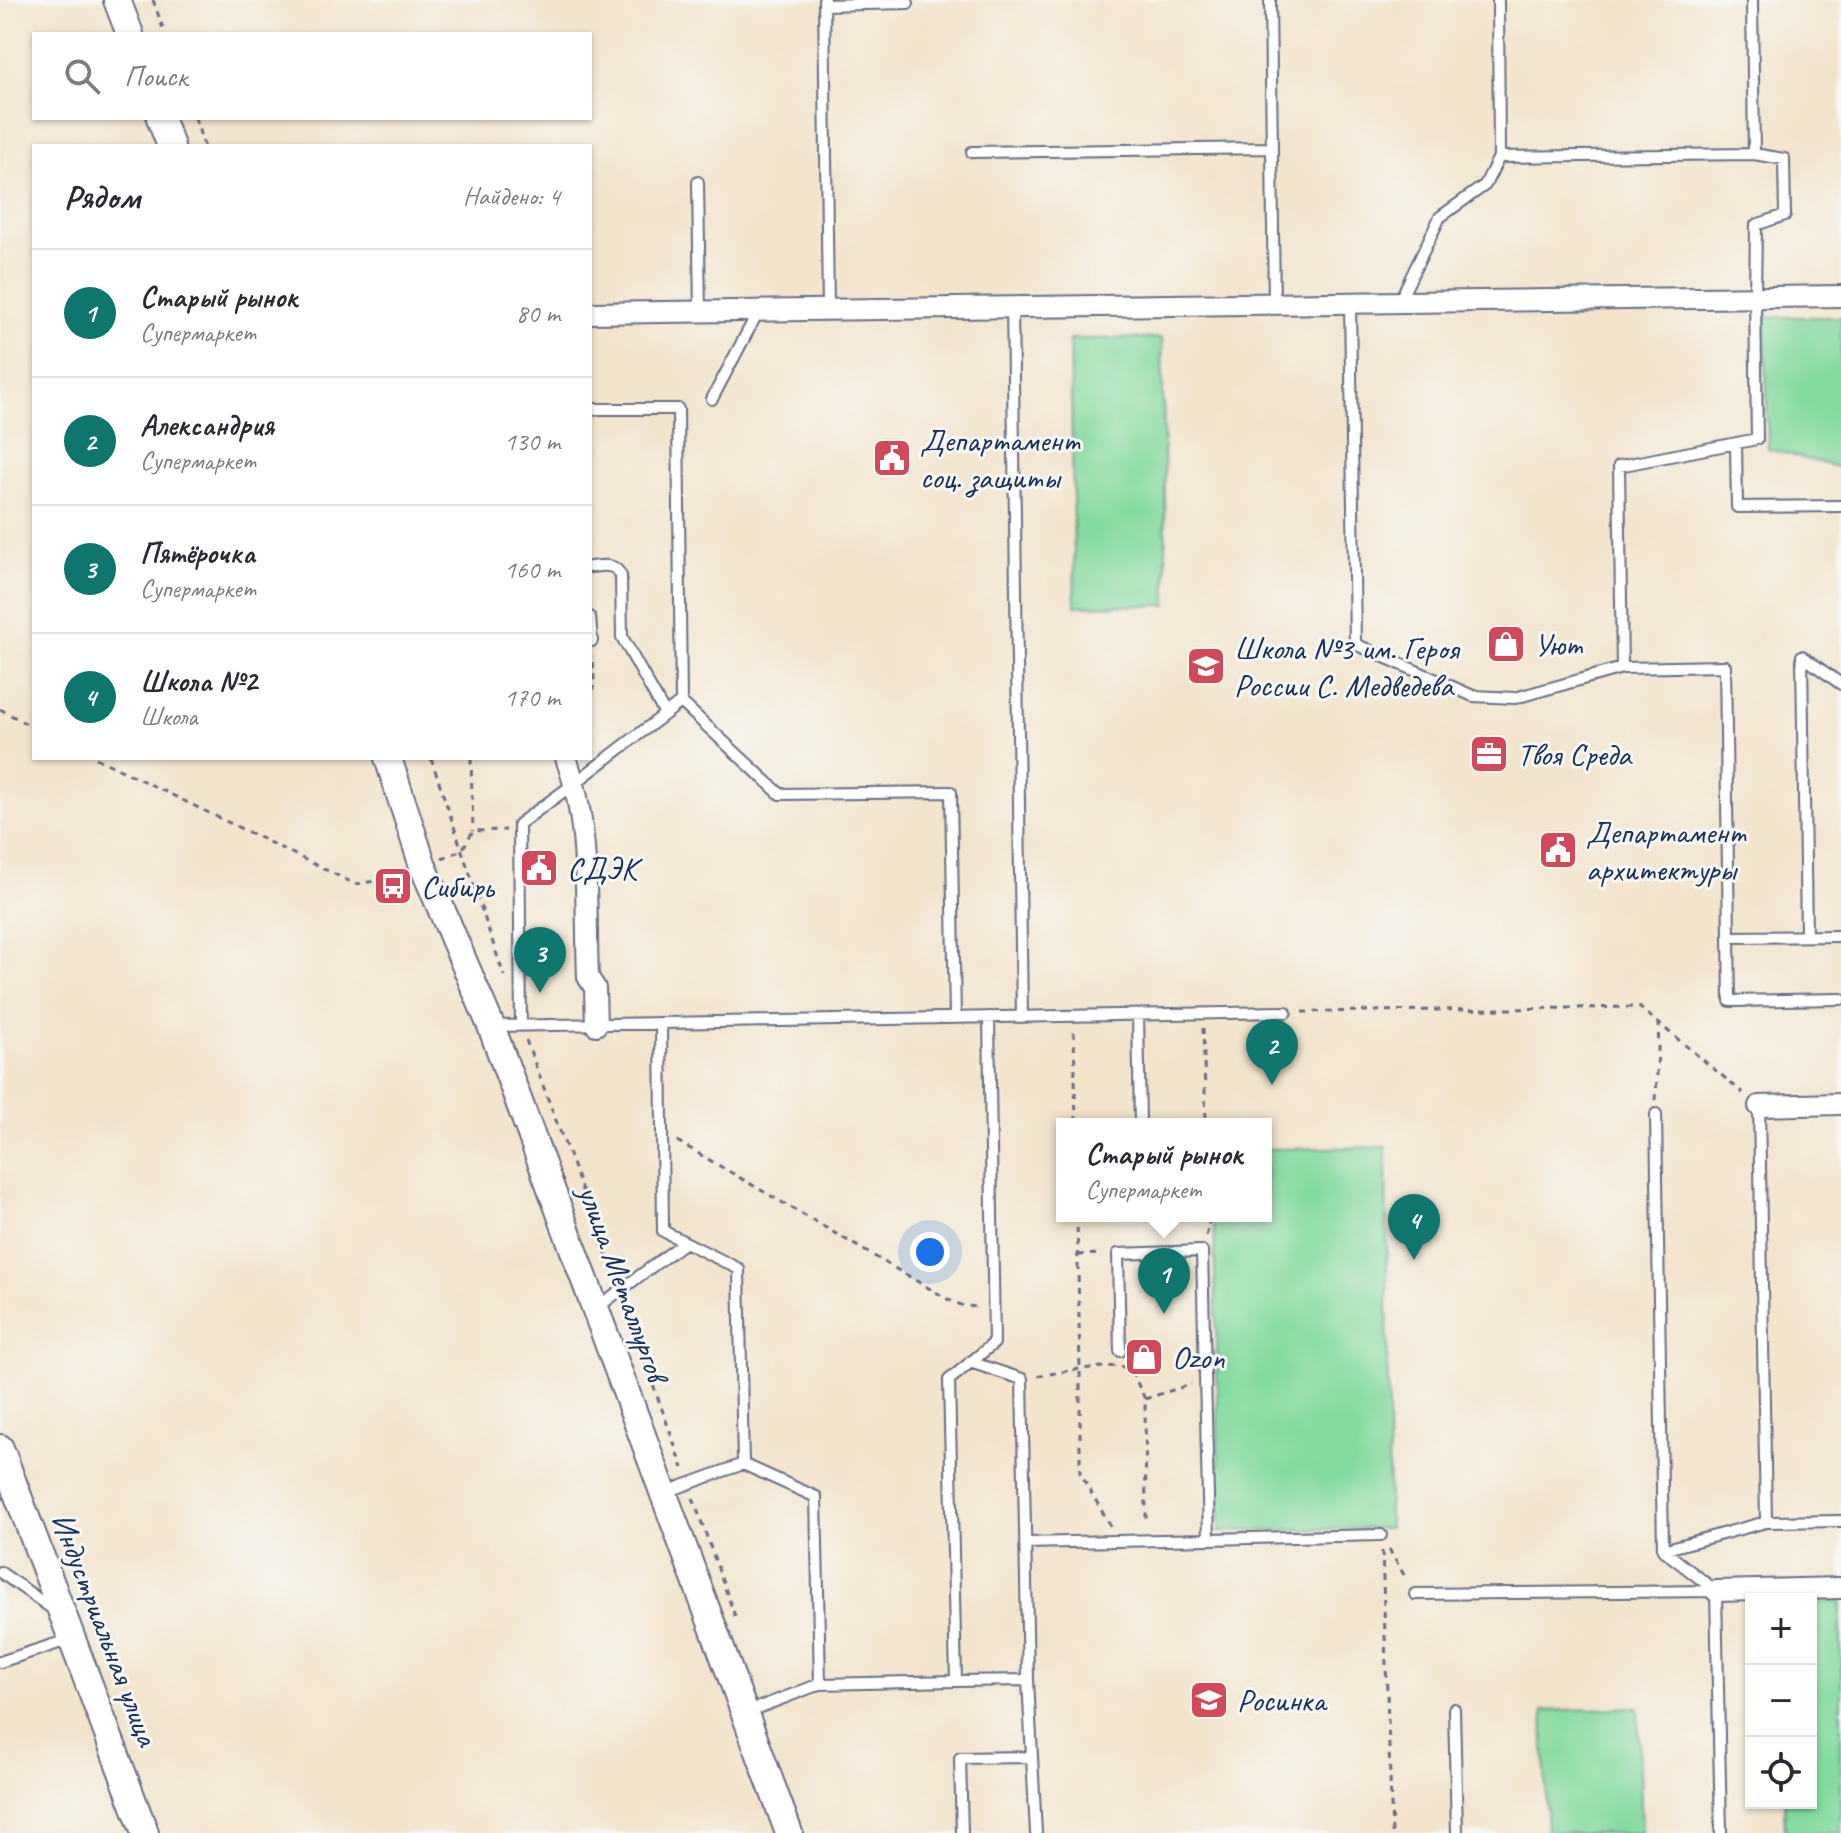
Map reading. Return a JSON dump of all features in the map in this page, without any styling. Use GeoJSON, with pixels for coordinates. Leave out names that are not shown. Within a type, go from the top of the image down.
{"type":"FeatureCollection","features":[{"type":"Feature","properties":{"kind":"street"},"geometry":{"type":"LineString","coordinates":[[117,0],[129,32]]}},
{"type":"Feature","properties":{"kind":"street"},"geometry":{"type":"LineString","coordinates":[[161,120],[170,144]]}},
{"type":"Feature","properties":{"kind":"street"},"geometry":{"type":"LineString","coordinates":[[592,313],[1841,296]]}},
{"type":"Feature","properties":{"kind":"street","name":"улица Металлургов"},"geometry":{"type":"LineString","coordinates":[[389,760],[423,866],[491,1026],[789,1833]]}},
{"type":"Feature","properties":{"kind":"street"},"geometry":{"type":"LineString","coordinates":[[567,760],[583,823],[588,977],[595,988],[596,1025]]}},
{"type":"Feature","properties":{"kind":"street"},"geometry":{"type":"LineString","coordinates":[[1759,1106],[1841,1104]]}},
{"type":"Feature","properties":{"kind":"street","name":"Индустриальная улица"},"geometry":{"type":"LineString","coordinates":[[0,1448],[145,1833]]}},
{"type":"Feature","properties":{"kind":"street"},"geometry":{"type":"LineString","coordinates":[[1716,1591],[1841,1588]]}},
{"type":"Feature","properties":{"kind":"lane"},"geometry":{"type":"LineString","coordinates":[[1270,0],[1274,304]]}},
{"type":"Feature","properties":{"kind":"lane"},"geometry":{"type":"LineString","coordinates":[[1399,302],[1440,217],[1485,185],[1499,157],[1498,0]]}},
{"type":"Feature","properties":{"kind":"lane"},"geometry":{"type":"LineString","coordinates":[[1752,0],[1754,154]]}},
{"type":"Feature","properties":{"kind":"lane"},"geometry":{"type":"LineString","coordinates":[[828,309],[824,2],[906,3]]}},
{"type":"Feature","properties":{"kind":"lane"},"geometry":{"type":"LineString","coordinates":[[972,152],[1272,148]]}},
{"type":"Feature","properties":{"kind":"lane"},"geometry":{"type":"LineString","coordinates":[[1499,157],[1754,154],[1784,159],[1785,215],[1756,225],[1757,439],[1619,466],[1622,668]]}},
{"type":"Feature","properties":{"kind":"lane"},"geometry":{"type":"LineString","coordinates":[[698,182],[700,311]]}},
{"type":"Feature","properties":{"kind":"lane"},"geometry":{"type":"LineString","coordinates":[[1350,303],[1355,644],[1473,696],[1515,698],[1622,668],[1725,666],[1730,1001],[1841,999]]}},
{"type":"Feature","properties":{"kind":"lane"},"geometry":{"type":"LineString","coordinates":[[1012,307],[1022,1017]]}},
{"type":"Feature","properties":{"kind":"lane"},"geometry":{"type":"LineString","coordinates":[[712,399],[759,310]]}},
{"type":"Feature","properties":{"kind":"lane"},"geometry":{"type":"LineString","coordinates":[[592,409],[678,409],[681,702],[780,794],[951,792],[955,1018]]}},
{"type":"Feature","properties":{"kind":"lane"},"geometry":{"type":"LineString","coordinates":[[1736,443],[1737,507],[1841,506]]}},
{"type":"Feature","properties":{"kind":"lane"},"geometry":{"type":"LineString","coordinates":[[592,567],[610,566],[618,570],[621,576],[622,637],[665,714]]}},
{"type":"Feature","properties":{"kind":"lane"},"geometry":{"type":"LineString","coordinates":[[1806,936],[1802,656],[1841,684]]}},
{"type":"Feature","properties":{"kind":"lane"},"geometry":{"type":"LineString","coordinates":[[521,1026],[519,824],[681,702]]}},
{"type":"Feature","properties":{"kind":"lane"},"geometry":{"type":"LineString","coordinates":[[1729,937],[1841,936]]}},
{"type":"Feature","properties":{"kind":"lane"},"geometry":{"type":"LineString","coordinates":[[491,1026],[1286,1012]]}},
{"type":"Feature","properties":{"kind":"lane"},"geometry":{"type":"LineString","coordinates":[[1138,1015],[1140,1118]]}},
{"type":"Feature","properties":{"kind":"lane"},"geometry":{"type":"LineString","coordinates":[[956,1681],[949,1380],[994,1343],[989,1017]]}},
{"type":"Feature","properties":{"kind":"lane"},"geometry":{"type":"LineString","coordinates":[[661,1023],[663,1231],[739,1269],[743,1464]]}},
{"type":"Feature","properties":{"kind":"lane"},"geometry":{"type":"LineString","coordinates":[[1759,1106],[1766,1522]]}},
{"type":"Feature","properties":{"kind":"lane"},"geometry":{"type":"LineString","coordinates":[[1656,1114],[1663,1550]]}},
{"type":"Feature","properties":{"kind":"lane"},"geometry":{"type":"LineString","coordinates":[[597,1309],[685,1242]]}},
{"type":"Feature","properties":{"kind":"lane"},"geometry":{"type":"LineString","coordinates":[[1120,1351],[1118,1254],[1202,1251],[1209,1539]]}},
{"type":"Feature","properties":{"kind":"lane"},"geometry":{"type":"LineString","coordinates":[[970,1362],[1022,1379],[1028,1680],[1036,1833]]}},
{"type":"Feature","properties":{"kind":"lane"},"geometry":{"type":"LineString","coordinates":[[664,1493],[743,1464],[816,1497],[820,1684]]}},
{"type":"Feature","properties":{"kind":"lane"},"geometry":{"type":"LineString","coordinates":[[1663,1550],[1766,1522],[1841,1521]]}},
{"type":"Feature","properties":{"kind":"lane"},"geometry":{"type":"LineString","coordinates":[[1025,1543],[1381,1535]]}},
{"type":"Feature","properties":{"kind":"lane"},"geometry":{"type":"LineString","coordinates":[[1663,1550],[1716,1591]]}},
{"type":"Feature","properties":{"kind":"lane"},"geometry":{"type":"LineString","coordinates":[[0,1572],[69,1628],[0,1662]]}},
{"type":"Feature","properties":{"kind":"lane"},"geometry":{"type":"LineString","coordinates":[[1415,1594],[1716,1591]]}},
{"type":"Feature","properties":{"kind":"lane"},"geometry":{"type":"LineString","coordinates":[[1716,1591],[1721,1833]]}},
{"type":"Feature","properties":{"kind":"lane"},"geometry":{"type":"LineString","coordinates":[[745,1713],[820,1684],[1028,1680]]}},
{"type":"Feature","properties":{"kind":"lane"},"geometry":{"type":"LineString","coordinates":[[1454,1709],[1457,1833]]}},
{"type":"Feature","properties":{"kind":"lane"},"geometry":{"type":"LineString","coordinates":[[962,1833],[960,1758],[1031,1757]]}},
{"type":"Feature","properties":{"kind":"path"},"geometry":{"type":"LineString","coordinates":[[153,0],[164,32]]}},
{"type":"Feature","properties":{"kind":"path"},"geometry":{"type":"LineString","coordinates":[[196,120],[203,144]]}},
{"type":"Feature","properties":{"kind":"path"},"geometry":{"type":"LineString","coordinates":[[592,641],[592,689]]}},
{"type":"Feature","properties":{"kind":"path"},"geometry":{"type":"LineString","coordinates":[[0,709],[32,727]]}},
{"type":"Feature","properties":{"kind":"path"},"geometry":{"type":"LineString","coordinates":[[100,760],[355,884],[391,879],[462,850],[473,831],[471,760]]}},
{"type":"Feature","properties":{"kind":"path"},"geometry":{"type":"LineString","coordinates":[[473,831],[519,830]]}},
{"type":"Feature","properties":{"kind":"path"},"geometry":{"type":"LineString","coordinates":[[1286,1012],[1639,1007],[1759,1106]]}},
{"type":"Feature","properties":{"kind":"path"},"geometry":{"type":"LineString","coordinates":[[1203,1014],[1206,1118]]}},
{"type":"Feature","properties":{"kind":"path"},"geometry":{"type":"LineString","coordinates":[[1073,1016],[1076,1118]]}},
{"type":"Feature","properties":{"kind":"path"},"geometry":{"type":"LineString","coordinates":[[1656,1114],[1659,1024]]}},
{"type":"Feature","properties":{"kind":"path"},"geometry":{"type":"LineString","coordinates":[[662,1132],[951,1301],[964,1306],[993,1307]]}},
{"type":"Feature","properties":{"kind":"path"},"geometry":{"type":"LineString","coordinates":[[1077,1222],[1080,1473],[1119,1541]]}},
{"type":"Feature","properties":{"kind":"path"},"geometry":{"type":"LineString","coordinates":[[1202,1251],[1209,1222]]}},
{"type":"Feature","properties":{"kind":"path"},"geometry":{"type":"LineString","coordinates":[[1078,1255],[1118,1254]]}},
{"type":"Feature","properties":{"kind":"path"},"geometry":{"type":"LineString","coordinates":[[1022,1379],[1121,1366],[1132,1372],[1145,1399],[1146,1540]]}},
{"type":"Feature","properties":{"kind":"path"},"geometry":{"type":"LineString","coordinates":[[1145,1399],[1205,1380]]}},
{"type":"Feature","properties":{"kind":"path"},"geometry":{"type":"LineString","coordinates":[[1381,1535],[1415,1594]]}},
{"type":"Feature","properties":{"kind":"path"},"geometry":{"type":"LineString","coordinates":[[1381,1535],[1392,1833]]}},
{"type":"Feature","properties":{"kind":"green space"},"geometry":{"type":"Polygon","coordinates":[[[1765,317],[1841,317],[1841,468],[1768,449],[1765,317]]]}},
{"type":"Feature","properties":{"kind":"green space"},"geometry":{"type":"Polygon","coordinates":[[[1162,338],[1167,605],[1075,606],[1070,339],[1162,338]]]}},
{"type":"Feature","properties":{"kind":"green space"},"geometry":{"type":"Polygon","coordinates":[[[1386,1147],[1389,1528],[1220,1531],[1214,1222],[1272,1222],[1272,1149],[1386,1147]]]}},
{"type":"Feature","properties":{"kind":"green space"},"geometry":{"type":"Polygon","coordinates":[[[1841,1601],[1841,1833],[1785,1833],[1784,1809],[1817,1809],[1817,1603],[1841,1601]]]}},
{"type":"Feature","properties":{"kind":"green space"},"geometry":{"type":"Polygon","coordinates":[[[1638,1707],[1642,1833],[1547,1833],[1543,1711],[1638,1707]]]}},
{"type":"Feature","properties":{"kind":"place","name":"Департамент соц. защиты"},"geometry":{"type":"Point","coordinates":[892,458]}},
{"type":"Feature","properties":{"kind":"place","name":"Уют"},"geometry":{"type":"Point","coordinates":[1506,644]}},
{"type":"Feature","properties":{"kind":"place","name":"Школа №3 им. Героя России С. Медведева"},"geometry":{"type":"Point","coordinates":[1206,666]}},
{"type":"Feature","properties":{"kind":"place","name":"Твоя Среда"},"geometry":{"type":"Point","coordinates":[1489,754]}},
{"type":"Feature","properties":{"kind":"place","name":"Департамент архитектуры"},"geometry":{"type":"Point","coordinates":[1558,850]}},
{"type":"Feature","properties":{"kind":"place","name":"СДЭК"},"geometry":{"type":"Point","coordinates":[539,868]}},
{"type":"Feature","properties":{"kind":"place","name":"Сибирь"},"geometry":{"type":"Point","coordinates":[393,886]}},
{"type":"Feature","properties":{"kind":"place","name":"Пятёрочка"},"geometry":{"type":"Point","coordinates":[540,993]}},
{"type":"Feature","properties":{"kind":"place","name":"Александрия"},"geometry":{"type":"Point","coordinates":[1272,1085]}},
{"type":"Feature","properties":{"kind":"place","name":"Школа №2"},"geometry":{"type":"Point","coordinates":[1414,1260]}},
{"type":"Feature","properties":{"kind":"place","name":"Старый рынок"},"geometry":{"type":"Point","coordinates":[1164,1314]}},
{"type":"Feature","properties":{"kind":"place","name":"Ozon"},"geometry":{"type":"Point","coordinates":[1144,1357]}},
{"type":"Feature","properties":{"kind":"place","name":"Росинка"},"geometry":{"type":"Point","coordinates":[1209,1700]}}]}
